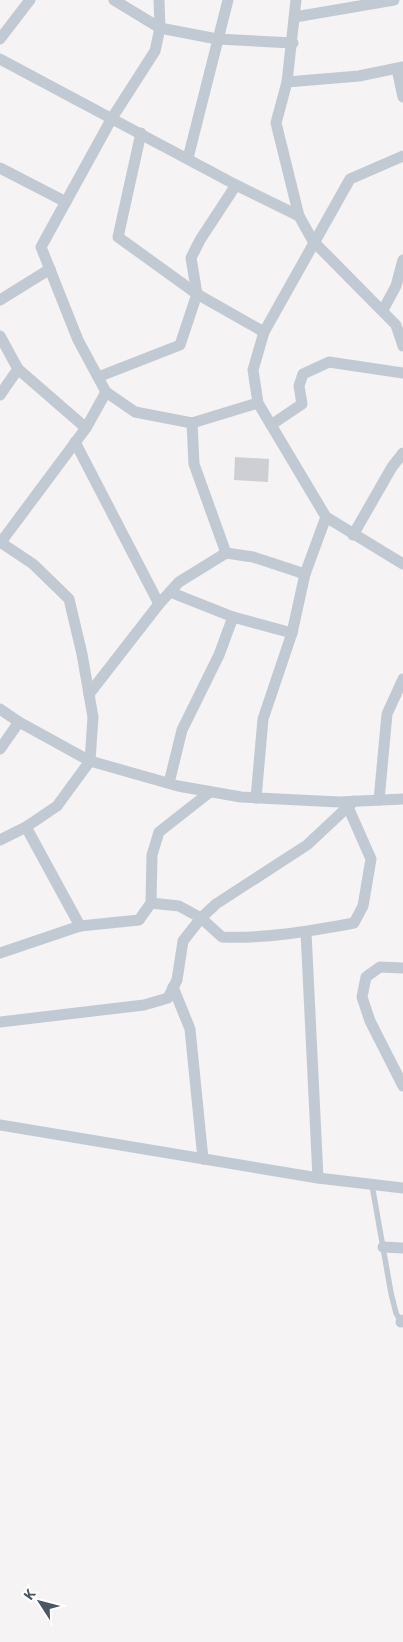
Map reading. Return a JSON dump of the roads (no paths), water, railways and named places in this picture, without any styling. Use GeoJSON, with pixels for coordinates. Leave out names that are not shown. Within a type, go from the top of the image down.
{"type":"FeatureCollection","features":[{"type":"Feature","properties":{"kind":"street"},"geometry":{"type":"LineString","coordinates":[[0,39],[30,0]]}},
{"type":"Feature","properties":{"kind":"street"},"geometry":{"type":"LineString","coordinates":[[114,0],[160,28],[218,39],[292,43]]}},
{"type":"Feature","properties":{"kind":"street"},"geometry":{"type":"LineString","coordinates":[[159,0],[160,28],[155,51],[112,118],[41,247],[78,340],[106,392],[135,412],[192,423],[258,403]]}},
{"type":"Feature","properties":{"kind":"street"},"geometry":{"type":"LineString","coordinates":[[188,158],[228,0]]}},
{"type":"Feature","properties":{"kind":"street"},"geometry":{"type":"LineString","coordinates":[[296,0],[287,82],[276,123],[299,216],[313,241],[396,325],[403,346]]}},
{"type":"Feature","properties":{"kind":"street"},"geometry":{"type":"LineString","coordinates":[[295,17],[394,0]]}},
{"type":"Feature","properties":{"kind":"street"},"geometry":{"type":"LineString","coordinates":[[0,59],[236,185],[299,216]]}},
{"type":"Feature","properties":{"kind":"street"},"geometry":{"type":"LineString","coordinates":[[287,82],[359,76],[400,68],[403,97]]}},
{"type":"Feature","properties":{"kind":"street"},"geometry":{"type":"LineString","coordinates":[[141,133],[118,237],[197,294],[264,332]]}},
{"type":"Feature","properties":{"kind":"street"},"geometry":{"type":"LineString","coordinates":[[403,156],[350,179],[313,241],[264,332],[253,370],[258,403],[326,517],[403,564]]}},
{"type":"Feature","properties":{"kind":"street"},"geometry":{"type":"LineString","coordinates":[[0,168],[66,202]]}},
{"type":"Feature","properties":{"kind":"street"},"geometry":{"type":"LineString","coordinates":[[98,378],[180,345],[197,294],[191,258],[200,240],[236,185]]}},
{"type":"Feature","properties":{"kind":"street"},"geometry":{"type":"LineString","coordinates":[[383,310],[396,286],[403,260]]}},
{"type":"Feature","properties":{"kind":"street"},"geometry":{"type":"LineString","coordinates":[[0,300],[50,269]]}},
{"type":"Feature","properties":{"kind":"street"},"geometry":{"type":"LineString","coordinates":[[0,336],[18,369],[86,428]]}},
{"type":"Feature","properties":{"kind":"street"},"geometry":{"type":"LineString","coordinates":[[271,425],[302,404],[299,386],[303,374],[330,362],[403,373]]}},
{"type":"Feature","properties":{"kind":"street"},"geometry":{"type":"LineString","coordinates":[[0,395],[18,369]]}},
{"type":"Feature","properties":{"kind":"street"},"geometry":{"type":"LineString","coordinates":[[0,840],[26,827],[57,806],[90,761],[93,718],[69,599],[33,564],[0,542],[86,428],[106,392]]}},
{"type":"Feature","properties":{"kind":"street"},"geometry":{"type":"LineString","coordinates":[[192,423],[194,464],[226,553]]}},
{"type":"Feature","properties":{"kind":"street"},"geometry":{"type":"LineString","coordinates":[[75,442],[159,604]]}},
{"type":"Feature","properties":{"kind":"street"},"geometry":{"type":"LineString","coordinates":[[353,535],[392,467],[403,453]]}},
{"type":"Feature","properties":{"kind":"street"},"geometry":{"type":"LineString","coordinates":[[256,798],[263,719],[292,633],[305,574],[326,517]]}},
{"type":"Feature","properties":{"kind":"street"},"geometry":{"type":"LineString","coordinates":[[89,694],[159,604],[179,582],[226,553],[253,557],[305,574]]}},
{"type":"Feature","properties":{"kind":"street"},"geometry":{"type":"LineString","coordinates":[[170,592],[232,617],[292,633]]}},
{"type":"Feature","properties":{"kind":"street"},"geometry":{"type":"LineString","coordinates":[[170,783],[182,730],[219,655],[232,617]]}},
{"type":"Feature","properties":{"kind":"street"},"geometry":{"type":"LineString","coordinates":[[379,800],[387,714],[403,679]]}},
{"type":"Feature","properties":{"kind":"street"},"geometry":{"type":"LineString","coordinates":[[0,709],[19,722],[90,761],[210,792],[256,798],[351,804],[403,799]]}},
{"type":"Feature","properties":{"kind":"street"},"geometry":{"type":"LineString","coordinates":[[0,749],[19,722]]}},
{"type":"Feature","properties":{"kind":"street"},"geometry":{"type":"LineString","coordinates":[[0,953],[80,926],[139,920],[151,903],[153,885],[152,855],[159,832],[210,792]]}},
{"type":"Feature","properties":{"kind":"street"},"geometry":{"type":"LineString","coordinates":[[0,1022],[144,1005],[168,998],[177,980],[183,940],[201,918],[216,904],[307,845],[351,804]]}},
{"type":"Feature","properties":{"kind":"street"},"geometry":{"type":"LineString","coordinates":[[151,903],[179,906],[201,918],[222,937],[247,938],[306,932],[354,923],[363,906],[371,859],[351,804]]}},
{"type":"Feature","properties":{"kind":"street"},"geometry":{"type":"LineString","coordinates":[[26,827],[80,926]]}},
{"type":"Feature","properties":{"kind":"street"},"geometry":{"type":"LineString","coordinates":[[306,932],[318,1178]]}},
{"type":"Feature","properties":{"kind":"street"},"geometry":{"type":"LineString","coordinates":[[403,968],[380,968],[366,977],[362,997],[370,1021],[403,1086]]}},
{"type":"Feature","properties":{"kind":"street"},"geometry":{"type":"LineString","coordinates":[[173,987],[190,1029],[203,1159]]}},
{"type":"Feature","properties":{"kind":"street"},"geometry":{"type":"LineString","coordinates":[[0,1125],[318,1178],[403,1188]]}},
{"type":"Feature","properties":{"kind":"street"},"geometry":{"type":"LineString","coordinates":[[383,1248],[403,1248]]}},
{"type":"Feature","properties":{"kind":"lane"},"geometry":{"type":"LineString","coordinates":[[372,1184],[391,1293],[396,1313],[402,1321]]}}]}
